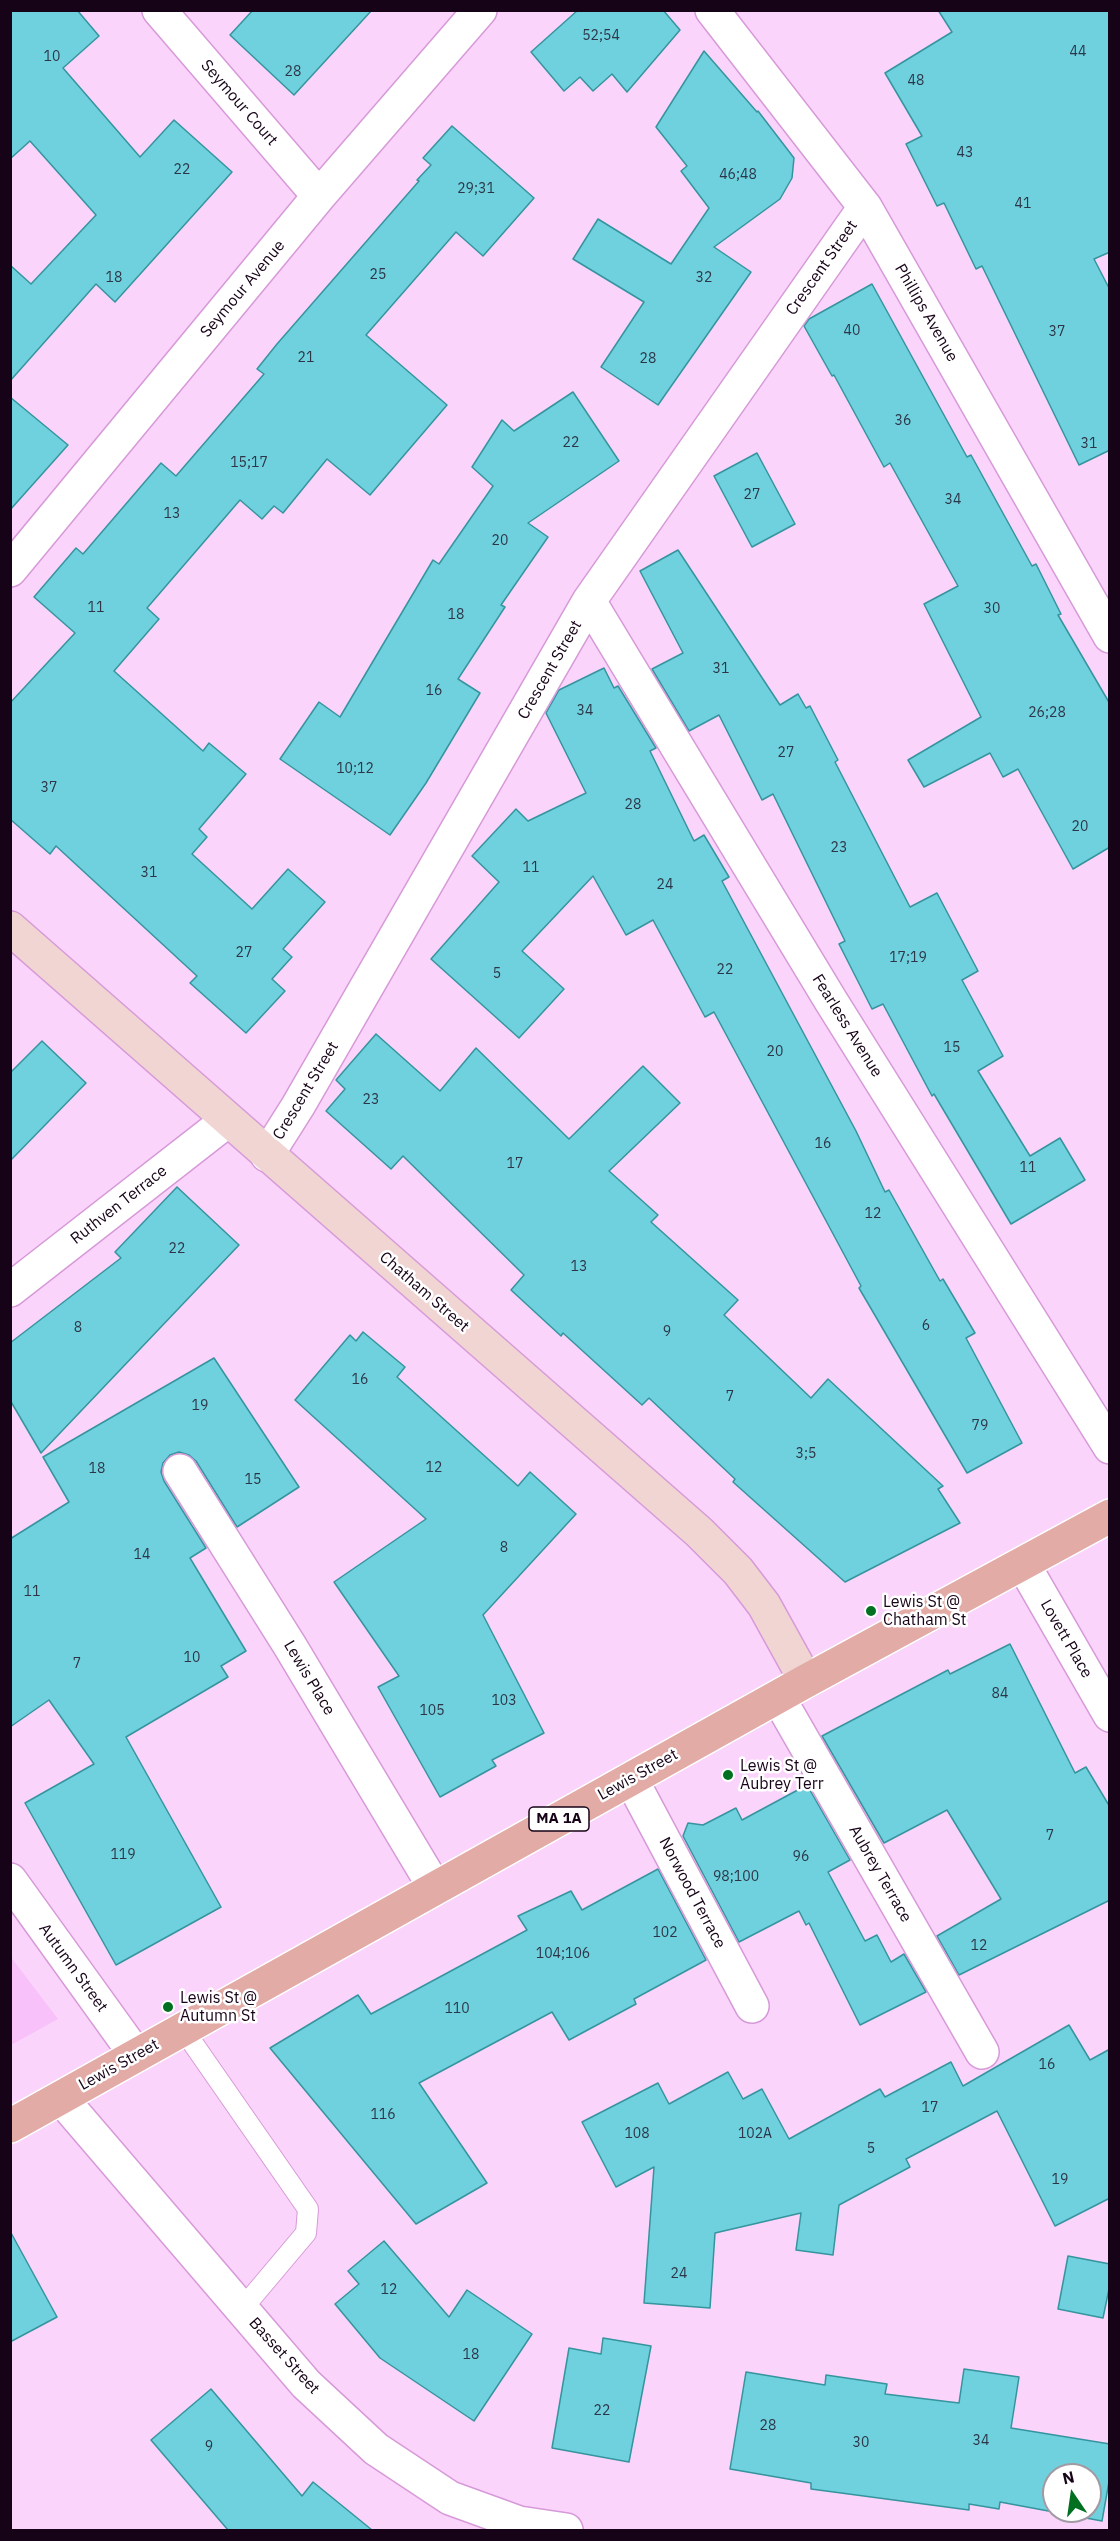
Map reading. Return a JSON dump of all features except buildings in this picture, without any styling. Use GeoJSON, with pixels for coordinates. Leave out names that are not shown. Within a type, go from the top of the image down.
{"type":"FeatureCollection","features":[{"type":"Feature","properties":{"kind":"main road","name":"Chatham Street"},"geometry":{"type":"LineString","coordinates":[[10,928],[699,1532],[738,1571],[764,1605],[806,1681]]}},
{"type":"Feature","properties":{"kind":"main road","name":"Lewis Street"},"geometry":{"type":"LineString","coordinates":[[10,2126],[806,1681],[1110,1516]]}},
{"type":"Feature","properties":{"kind":"street","name":"Seymour Court"},"geometry":{"type":"LineString","coordinates":[[159,10],[319,196]]}},
{"type":"Feature","properties":{"kind":"street","name":"Seymour Avenue"},"geometry":{"type":"LineString","coordinates":[[10,570],[319,196],[480,10]]}},
{"type":"Feature","properties":{"kind":"street","name":"Phillips Avenue"},"geometry":{"type":"LineString","coordinates":[[712,10],[866,207],[1110,636]]}},
{"type":"Feature","properties":{"kind":"street","name":"Crescent Street"},"geometry":{"type":"LineString","coordinates":[[267,1155],[298,1106],[589,601],[866,207]]}},
{"type":"Feature","properties":{"kind":"street","name":"Fearless Avenue"},"geometry":{"type":"LineString","coordinates":[[589,601],[825,991],[1110,1447]]}},
{"type":"Feature","properties":{"kind":"street","name":"Ruthven Terrace"},"geometry":{"type":"LineString","coordinates":[[10,1290],[228,1120]]}},
{"type":"Feature","properties":{"kind":"street","name":"Lewis Place"},"geometry":{"type":"LineString","coordinates":[[180,1471],[290,1646],[435,1888]]}},
{"type":"Feature","properties":{"kind":"street","name":"Lovett Place"},"geometry":{"type":"LineString","coordinates":[[1023,1564],[1110,1714]]}},
{"type":"Feature","properties":{"kind":"street","name":"Aubrey Terrace"},"geometry":{"type":"LineString","coordinates":[[778,1697],[982,2052]]}},
{"type":"Feature","properties":{"kind":"street","name":"Norwood Terrace"},"geometry":{"type":"LineString","coordinates":[[631,1779],[752,2006]]}},
{"type":"Feature","properties":{"kind":"street","name":"Autumn Street"},"geometry":{"type":"LineString","coordinates":[[10,1880],[136,2055]]}},
{"type":"Feature","properties":{"kind":"street","name":"Basset Street"},"geometry":{"type":"LineString","coordinates":[[61,2098],[306,2384],[376,2449],[450,2498],[517,2527],[566,2530]]}},
{"type":"Feature","properties":{"kind":"lane"},"geometry":{"type":"LineString","coordinates":[[183,2029],[308,2209],[306,2233],[242,2309]]}},
{"type":"Feature","properties":{"kind":"shaded area"},"geometry":{"type":"Polygon","coordinates":[[[10,1956],[58,2019],[11,2045],[10,2045],[10,1956]]]}},
{"type":"Feature","properties":{"kind":"place","name":"Lewis St @ Chatham St"},"geometry":{"type":"Point","coordinates":[871,1611]}},
{"type":"Feature","properties":{"kind":"place","name":"Lewis St @ Aubrey Terr"},"geometry":{"type":"Point","coordinates":[728,1775]}},
{"type":"Feature","properties":{"kind":"place","name":"Lewis St @ Autumn St"},"geometry":{"type":"Point","coordinates":[168,2007]}}]}
